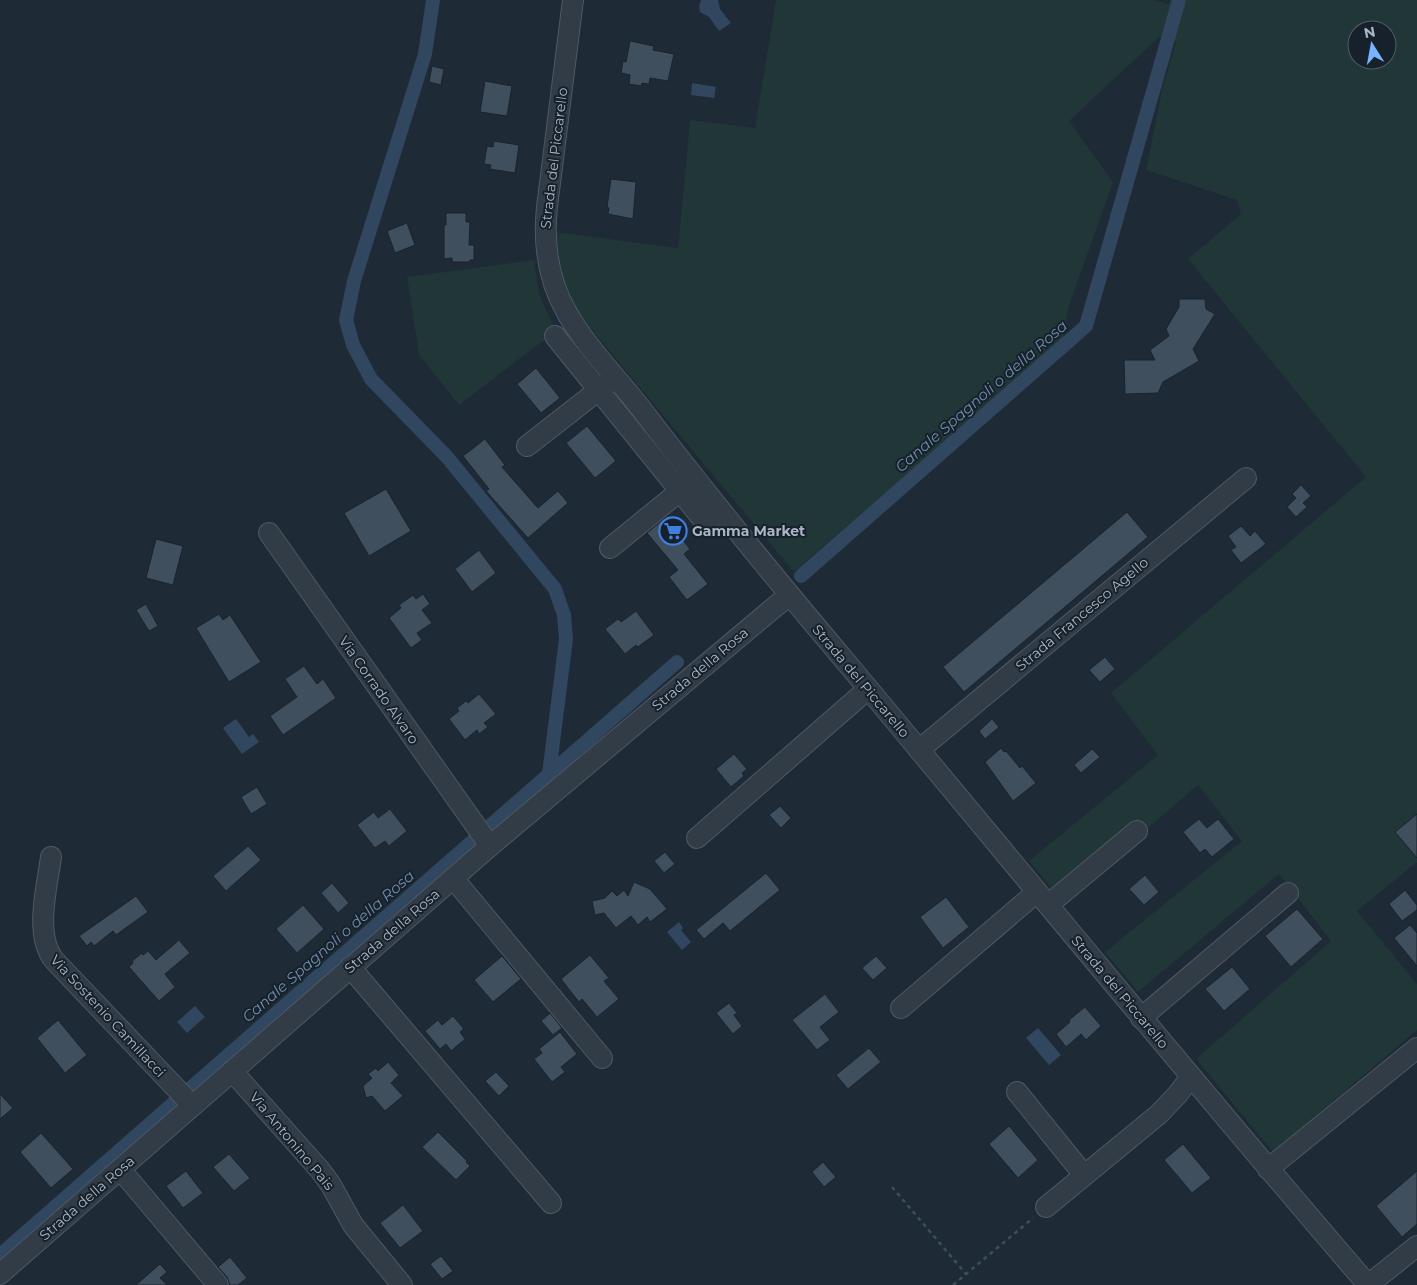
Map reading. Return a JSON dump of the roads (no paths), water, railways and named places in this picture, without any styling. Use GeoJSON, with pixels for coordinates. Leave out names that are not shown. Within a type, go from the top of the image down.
{"type":"FeatureCollection","features":[{"type":"Feature","properties":{"kind":"street","name":"Strada del Piccarello"},"geometry":{"type":"LineString","coordinates":[[573,0],[545,232],[546,254],[552,280],[565,309],[579,331],[616,377],[687,485],[726,518],[1141,1018],[1368,1285]]}},
{"type":"Feature","properties":{"kind":"street"},"geometry":{"type":"LineString","coordinates":[[555,336],[598,390],[687,485],[610,548]]}},
{"type":"Feature","properties":{"kind":"street"},"geometry":{"type":"LineString","coordinates":[[527,446],[616,377]]}},
{"type":"Feature","properties":{"kind":"street","name":"Strada Francesco Agello"},"geometry":{"type":"LineString","coordinates":[[919,750],[1246,478]]}},
{"type":"Feature","properties":{"kind":"street","name":"Via Corrado Alvaro"},"geometry":{"type":"LineString","coordinates":[[268,533],[490,846]]}},
{"type":"Feature","properties":{"kind":"street","name":"Strada della Rosa"},"geometry":{"type":"LineString","coordinates":[[0,1274],[490,846],[789,595]]}},
{"type":"Feature","properties":{"kind":"street"},"geometry":{"type":"LineString","coordinates":[[697,838],[868,689]]}},
{"type":"Feature","properties":{"kind":"street"},"geometry":{"type":"LineString","coordinates":[[901,1008],[1042,899],[1137,831]]}},
{"type":"Feature","properties":{"kind":"street","name":"Via Sostenio Camillacci"},"geometry":{"type":"LineString","coordinates":[[51,857],[43,930],[48,950],[54,960],[192,1105]]}},
{"type":"Feature","properties":{"kind":"street"},"geometry":{"type":"LineString","coordinates":[[453,878],[602,1058]]}},
{"type":"Feature","properties":{"kind":"street"},"geometry":{"type":"LineString","coordinates":[[1141,1018],[1288,893]]}},
{"type":"Feature","properties":{"kind":"street"},"geometry":{"type":"LineString","coordinates":[[350,967],[551,1203]]}},
{"type":"Feature","properties":{"kind":"street"},"geometry":{"type":"LineString","coordinates":[[1268,1169],[1417,1048]]}},
{"type":"Feature","properties":{"kind":"street","name":"Via Antonino Pais"},"geometry":{"type":"LineString","coordinates":[[232,1070],[323,1174],[353,1225],[402,1285]]}},
{"type":"Feature","properties":{"kind":"street"},"geometry":{"type":"LineString","coordinates":[[1046,1207],[1159,1114],[1191,1077]]}},
{"type":"Feature","properties":{"kind":"street"},"geometry":{"type":"LineString","coordinates":[[1017,1092],[1084,1175]]}},
{"type":"Feature","properties":{"kind":"street"},"geometry":{"type":"LineString","coordinates":[[120,1169],[218,1285]]}},
{"type":"Feature","properties":{"kind":"street"},"geometry":{"type":"LineString","coordinates":[[1368,1285],[1417,1246]]}},
{"type":"Feature","properties":{"kind":"water"},"geometry":{"type":"Polygon","coordinates":[[[701,0],[718,0],[720,9],[731,23],[719,31],[709,17],[700,12],[701,0]]]}},
{"type":"Feature","properties":{"kind":"water"},"geometry":{"type":"Polygon","coordinates":[[[692,83],[716,87],[714,98],[691,95],[692,83]]]}},
{"type":"Feature","properties":{"kind":"water"},"geometry":{"type":"Polygon","coordinates":[[[236,719],[249,737],[253,734],[259,742],[242,754],[223,728],[236,719]]]}},
{"type":"Feature","properties":{"kind":"water"},"geometry":{"type":"Polygon","coordinates":[[[679,922],[683,928],[681,930],[691,942],[682,950],[667,932],[679,922]]]}},
{"type":"Feature","properties":{"kind":"water"},"geometry":{"type":"Polygon","coordinates":[[[195,1006],[205,1017],[187,1033],[177,1022],[195,1006]]]}},
{"type":"Feature","properties":{"kind":"water"},"geometry":{"type":"Polygon","coordinates":[[[1038,1028],[1061,1055],[1049,1065],[1026,1038],[1038,1028]]]}},
{"type":"Feature","properties":{"kind":"waterway"},"geometry":{"type":"LineString","coordinates":[[433,0],[425,54],[354,281],[346,320],[353,345],[371,379],[447,457],[555,589],[564,615],[566,639],[549,774]]}},
{"type":"Feature","properties":{"kind":"waterway","name":"Canale Spagnoli o della Rosa"},"geometry":{"type":"LineString","coordinates":[[801,576],[1086,326],[1179,0]]}},
{"type":"Feature","properties":{"kind":"waterway","name":"Canale Spagnoli o della Rosa"},"geometry":{"type":"LineString","coordinates":[[0,1255],[677,662]]}},
{"type":"Feature","properties":{"kind":"place","name":"Gamma Market"},"geometry":{"type":"Point","coordinates":[673,531]}}]}
